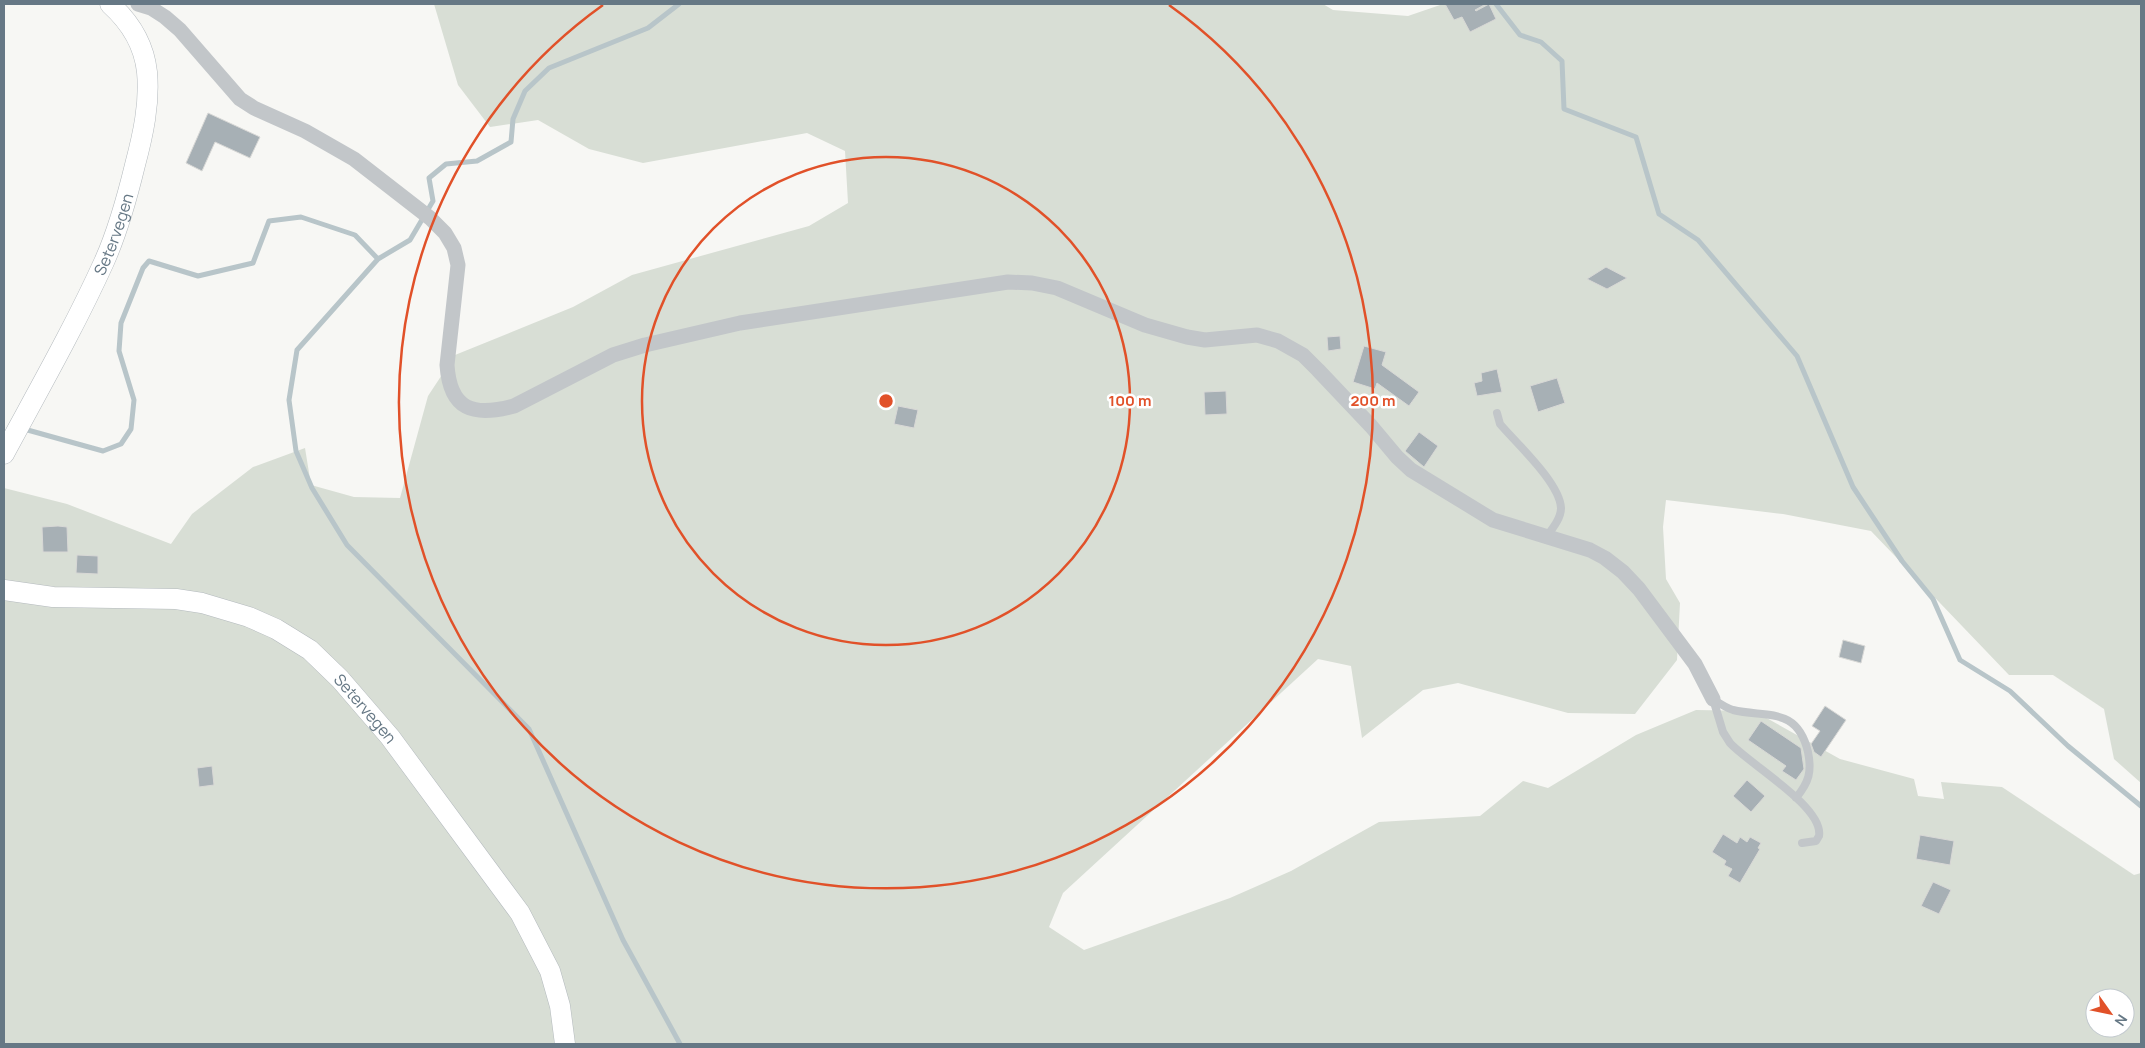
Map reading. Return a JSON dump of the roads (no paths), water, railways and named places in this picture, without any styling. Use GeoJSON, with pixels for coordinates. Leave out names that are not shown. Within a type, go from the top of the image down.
{"type":"FeatureCollection","features":[{"type":"Feature","properties":{"kind":"main road","name":"Setervegen"},"geometry":{"type":"LineString","coordinates":[[4,454],[74,325],[104,261],[121,215],[141,143],[147,105],[145,59],[139,41],[131,27],[111,4]]}},
{"type":"Feature","properties":{"kind":"main road","name":"Setervegen"},"geometry":{"type":"LineString","coordinates":[[4,590],[53,597],[176,599],[202,603],[249,617],[276,629],[310,650],[340,679],[390,737],[520,913],[550,970],[560,1006],[565,1044]]}},
{"type":"Feature","properties":{"kind":"street"},"geometry":{"type":"LineString","coordinates":[[138,4],[158,12],[180,30],[240,99],[254,108],[305,131],[354,159],[430,218],[445,233],[454,248],[458,265],[447,365],[448,378],[451,390],[458,401],[472,410],[498,410],[514,406],[614,355],[645,345],[740,323],[836,310],[901,297],[994,283],[1032,283],[1057,288],[1145,325],[1187,338],[1205,340],[1257,336],[1278,341],[1303,355],[1371,426],[1397,458],[1411,470],[1493,520],[1520,530],[1547,536],[1590,550],[1605,558],[1623,572],[1639,589],[1695,664],[1713,699]]}},
{"type":"Feature","properties":{"kind":"lane"},"geometry":{"type":"LineString","coordinates":[[1497,413],[1500,424],[1551,482],[1559,497],[1560,515],[1547,536]]}},
{"type":"Feature","properties":{"kind":"lane"},"geometry":{"type":"LineString","coordinates":[[1713,699],[1736,710],[1774,715],[1793,724],[1799,731],[1803,737],[1810,766],[1808,782],[1796,798]]}},
{"type":"Feature","properties":{"kind":"lane"},"geometry":{"type":"LineString","coordinates":[[1713,699],[1723,732],[1730,743],[1796,798],[1814,817],[1820,832],[1816,840],[1802,843]]}},
{"type":"Feature","properties":{"kind":"waterway"},"geometry":{"type":"LineString","coordinates":[[24,429],[103,451],[121,444],[131,429],[134,400],[119,351],[121,323],[143,268],[149,261],[198,276],[253,263],[269,221],[301,217],[355,235],[378,259],[410,240],[433,201],[429,178],[446,164],[477,161],[511,142],[513,119],[525,91],[549,68],[648,28],[679,4]]}},
{"type":"Feature","properties":{"kind":"waterway"},"geometry":{"type":"LineString","coordinates":[[1496,4],[1520,35],[1541,42],[1562,61],[1564,109],[1636,137],[1659,214],[1698,240],[1797,356],[1853,487],[1902,561],[1933,599],[1960,660],[2010,691],[2068,746],[2141,806]]}},
{"type":"Feature","properties":{"kind":"waterway"},"geometry":{"type":"LineString","coordinates":[[378,259],[297,350],[289,400],[296,451],[312,488],[347,545],[529,729],[623,940],[680,1044]]}}]}
